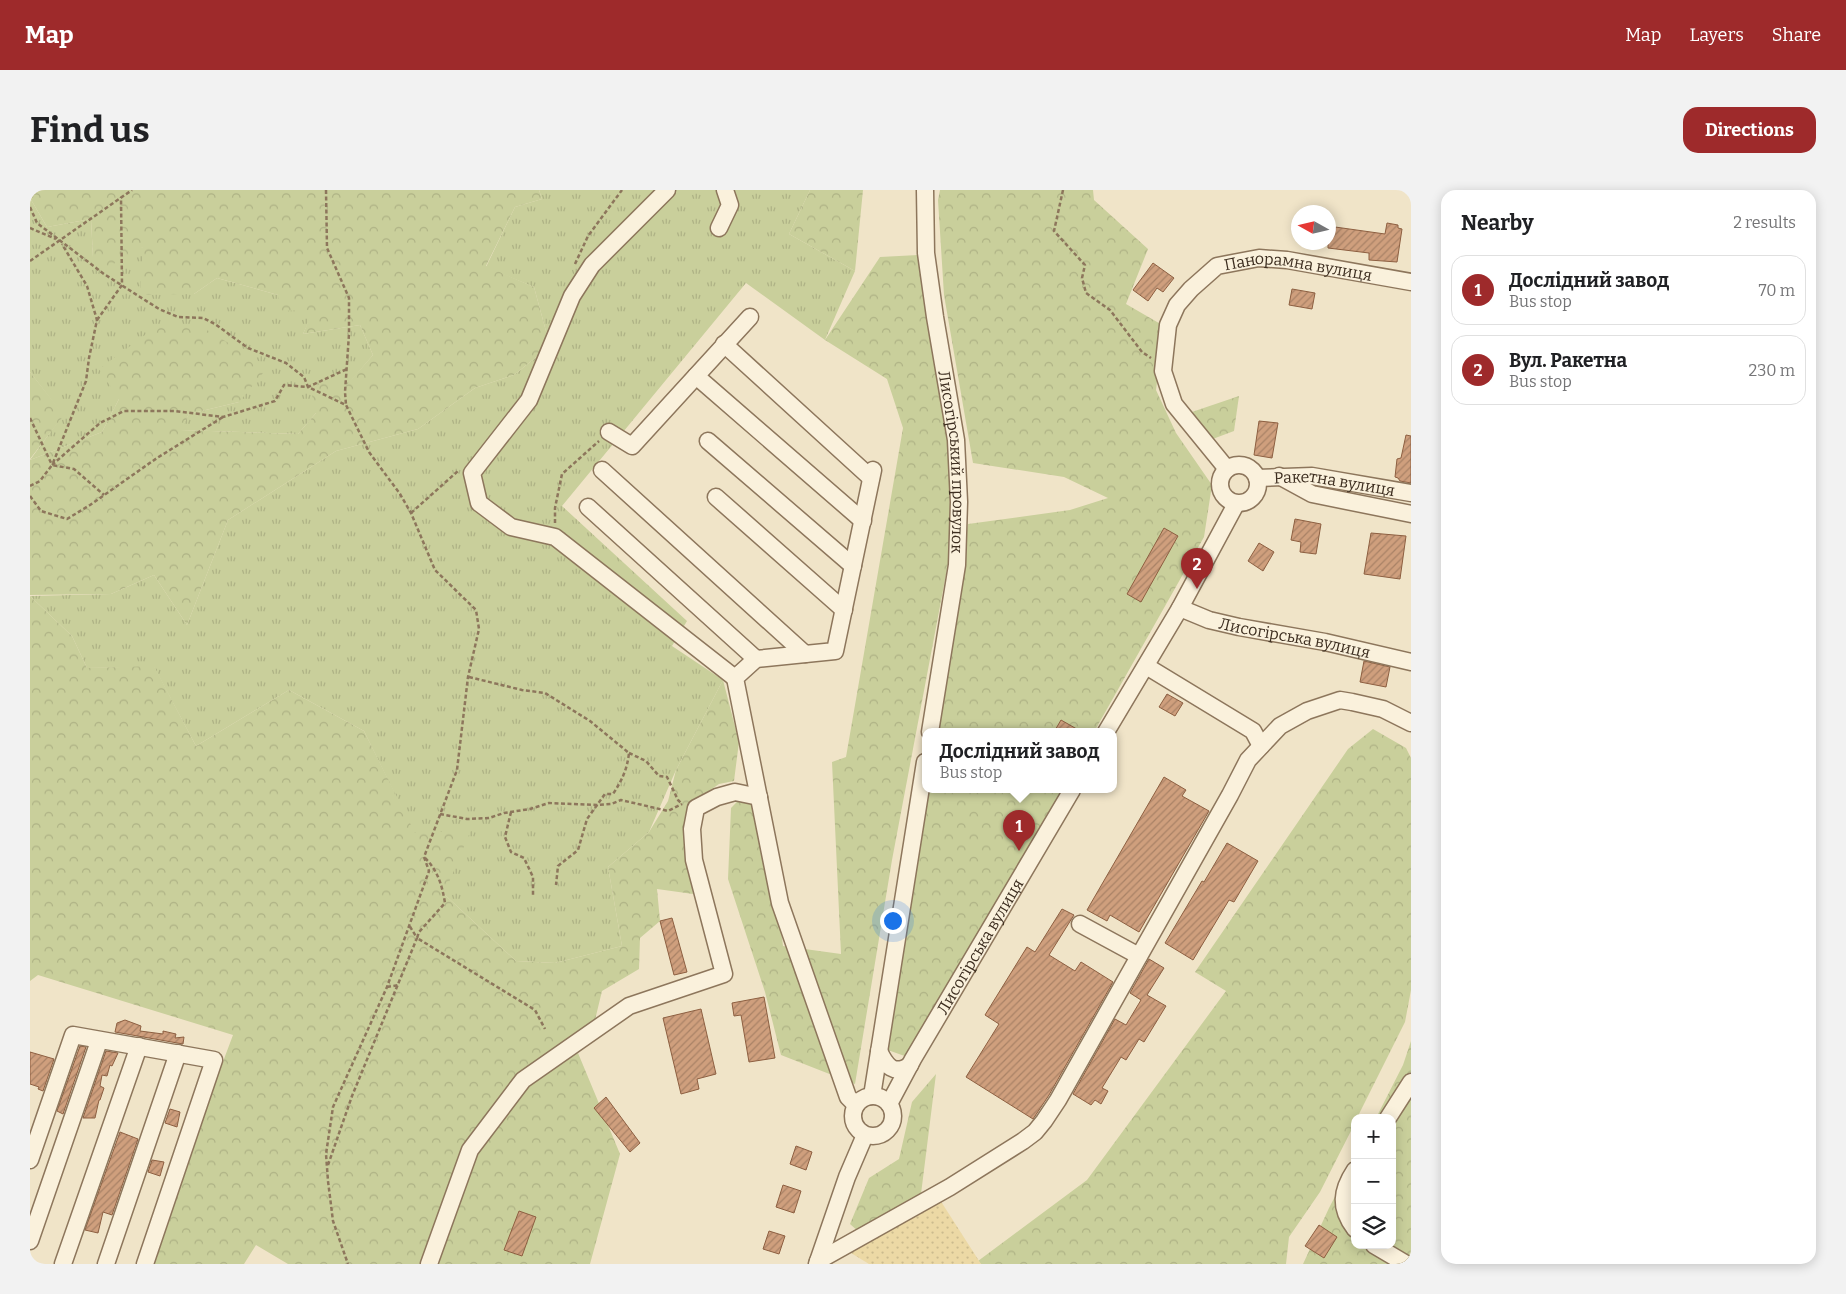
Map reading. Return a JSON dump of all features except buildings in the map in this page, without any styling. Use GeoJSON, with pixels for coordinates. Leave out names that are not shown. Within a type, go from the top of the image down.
{"type":"FeatureCollection","features":[{"type":"Feature","properties":{"kind":"street"},"geometry":{"type":"LineString","coordinates":[[667,190],[592,265],[572,296],[529,400],[472,473],[479,503],[511,526],[555,537],[735,678],[780,903],[848,1098],[856,1105]]}},
{"type":"Feature","properties":{"kind":"street"},"geometry":{"type":"LineString","coordinates":[[718,228],[730,206],[725,190]]}},
{"type":"Feature","properties":{"kind":"street","name":"Лисогірський провулок"},"geometry":{"type":"LineString","coordinates":[[925,190],[926,253],[956,440],[959,502],[957,565],[931,728]]}},
{"type":"Feature","properties":{"kind":"street","name":"Панорамна вулиця"},"geometry":{"type":"LineString","coordinates":[[1227,469],[1174,404],[1162,371],[1168,325],[1177,305],[1191,289],[1217,266],[1259,258],[1287,260],[1411,282]]}},
{"type":"Feature","properties":{"kind":"street"},"geometry":{"type":"LineString","coordinates":[[609,432],[632,446],[750,317]]}},
{"type":"Feature","properties":{"kind":"street"},"geometry":{"type":"LineString","coordinates":[[724,344],[872,474],[835,651],[756,659],[735,678]]}},
{"type":"Feature","properties":{"kind":"street"},"geometry":{"type":"LineString","coordinates":[[696,376],[863,521]]}},
{"type":"Feature","properties":{"kind":"street"},"geometry":{"type":"LineString","coordinates":[[708,441],[853,566]]}},
{"type":"Feature","properties":{"kind":"street"},"geometry":{"type":"LineString","coordinates":[[1233,466],[1250,468],[1257,478],[1258,489],[1252,499],[1247,502],[1236,504],[1227,500],[1221,492],[1221,478],[1227,469],[1233,466]]}},
{"type":"Feature","properties":{"kind":"street"},"geometry":{"type":"LineString","coordinates":[[602,470],[806,654]]}},
{"type":"Feature","properties":{"kind":"street"},"geometry":{"type":"LineString","coordinates":[[1279,476],[1312,494],[1411,514]]}},
{"type":"Feature","properties":{"kind":"street","name":"Ракетна вулиця"},"geometry":{"type":"LineString","coordinates":[[1257,478],[1312,476],[1411,493]]}},
{"type":"Feature","properties":{"kind":"street"},"geometry":{"type":"LineString","coordinates":[[716,497],[844,610]]}},
{"type":"Feature","properties":{"kind":"street"},"geometry":{"type":"LineString","coordinates":[[1108,728],[1180,608],[1236,504]]}},
{"type":"Feature","properties":{"kind":"street"},"geometry":{"type":"LineString","coordinates":[[588,507],[756,659]]}},
{"type":"Feature","properties":{"kind":"street","name":"Лисогірська вулиця"},"geometry":{"type":"LineString","coordinates":[[1180,608],[1209,620],[1325,642],[1411,662]]}},
{"type":"Feature","properties":{"kind":"street"},"geometry":{"type":"LineString","coordinates":[[1146,666],[1252,731],[1261,746]]}},
{"type":"Feature","properties":{"kind":"street"},"geometry":{"type":"LineString","coordinates":[[817,1262],[950,1187],[1035,1132],[1058,1100],[1248,760],[1280,726],[1307,711],[1340,700],[1382,709],[1411,723]]}},
{"type":"Feature","properties":{"kind":"street"},"geometry":{"type":"LineString","coordinates":[[872,1096],[922,781]]}},
{"type":"Feature","properties":{"kind":"street"},"geometry":{"type":"LineString","coordinates":[[429,1264],[470,1150],[523,1080],[630,1006],[724,974],[694,860],[689,806],[735,792],[759,797]]}},
{"type":"Feature","properties":{"kind":"street","name":"Лисогірська вулиця"},"geometry":{"type":"LineString","coordinates":[[889,1104],[1070,793]]}},
{"type":"Feature","properties":{"kind":"street"},"geometry":{"type":"LineString","coordinates":[[1080,924],[1139,956]]}},
{"type":"Feature","properties":{"kind":"street"},"geometry":{"type":"LineString","coordinates":[[30,1160],[73,1036],[214,1060],[146,1264]]}},
{"type":"Feature","properties":{"kind":"street"},"geometry":{"type":"LineString","coordinates":[[30,1241],[99,1041]]}},
{"type":"Feature","properties":{"kind":"street"},"geometry":{"type":"LineString","coordinates":[[63,1264],[139,1046]]}},
{"type":"Feature","properties":{"kind":"street"},"geometry":{"type":"LineString","coordinates":[[879,1051],[884,1062],[893,1069],[903,1070],[910,1065]]}},
{"type":"Feature","properties":{"kind":"street"},"geometry":{"type":"LineString","coordinates":[[106,1264],[178,1053]]}},
{"type":"Feature","properties":{"kind":"street"},"geometry":{"type":"LineString","coordinates":[[1391,1114],[1411,1082]]}},
{"type":"Feature","properties":{"kind":"street"},"geometry":{"type":"LineString","coordinates":[[872,1096],[882,1098],[889,1104],[893,1113],[892,1123],[887,1131],[872,1137],[865,1135],[854,1124],[853,1114],[856,1105],[863,1098],[872,1096]]}},
{"type":"Feature","properties":{"kind":"street"},"geometry":{"type":"LineString","coordinates":[[817,1262],[847,1177],[865,1135]]}},
{"type":"Feature","properties":{"kind":"street"},"geometry":{"type":"LineString","coordinates":[[1351,1176],[1343,1197],[1345,1213],[1351,1223]]}},
{"type":"Feature","properties":{"kind":"street"},"geometry":{"type":"LineString","coordinates":[[1381,1249],[1406,1264]]}},
{"type":"Feature","properties":{"kind":"path"},"geometry":{"type":"LineString","coordinates":[[30,261],[132,190]]}},
{"type":"Feature","properties":{"kind":"path"},"geometry":{"type":"LineString","coordinates":[[326,190],[327,248],[349,298],[346,405],[369,452],[400,494],[411,513],[435,570],[476,610],[480,629],[468,677],[457,770],[424,857],[429,871],[387,987],[333,1107],[326,1154],[327,1168],[333,1221],[348,1264]]}},
{"type":"Feature","properties":{"kind":"path"},"geometry":{"type":"LineString","coordinates":[[574,269],[575,260],[588,236],[622,190]]}},
{"type":"Feature","properties":{"kind":"path"},"geometry":{"type":"LineString","coordinates":[[1063,190],[1054,231],[1085,265],[1082,278],[1086,293],[1110,310],[1142,352],[1163,364]]}},
{"type":"Feature","properties":{"kind":"path"},"geometry":{"type":"LineString","coordinates":[[52,465],[86,381],[88,358],[97,320],[122,285],[121,197]]}},
{"type":"Feature","properties":{"kind":"path"},"geometry":{"type":"LineString","coordinates":[[30,207],[37,223],[122,285],[165,311],[178,316],[202,318],[216,324],[248,348],[286,363],[304,377],[308,387]]}},
{"type":"Feature","properties":{"kind":"path"},"geometry":{"type":"LineString","coordinates":[[30,228],[60,241],[87,286],[97,320]]}},
{"type":"Feature","properties":{"kind":"path"},"geometry":{"type":"LineString","coordinates":[[308,387],[347,369]]}},
{"type":"Feature","properties":{"kind":"path"},"geometry":{"type":"LineString","coordinates":[[30,496],[41,511],[67,519],[157,458],[223,417],[275,401],[284,385],[308,387],[346,405]]}},
{"type":"Feature","properties":{"kind":"path"},"geometry":{"type":"LineString","coordinates":[[30,486],[40,481],[52,465],[100,423],[124,411],[175,411],[223,417]]}},
{"type":"Feature","properties":{"kind":"path"},"geometry":{"type":"LineString","coordinates":[[30,418],[52,465]]}},
{"type":"Feature","properties":{"kind":"path"},"geometry":{"type":"LineString","coordinates":[[555,537],[555,508],[562,474],[609,432]]}},
{"type":"Feature","properties":{"kind":"path"},"geometry":{"type":"LineString","coordinates":[[52,465],[74,468],[104,495]]}},
{"type":"Feature","properties":{"kind":"path"},"geometry":{"type":"LineString","coordinates":[[411,513],[458,470],[472,473]]}},
{"type":"Feature","properties":{"kind":"path"},"geometry":{"type":"LineString","coordinates":[[468,677],[522,690],[545,693],[590,721],[629,754],[646,761],[659,776],[667,777],[678,800],[689,806]]}},
{"type":"Feature","properties":{"kind":"path"},"geometry":{"type":"LineString","coordinates":[[556,885],[558,866],[578,850],[587,819],[605,794],[612,794],[624,777],[629,754]]}},
{"type":"Feature","properties":{"kind":"path"},"geometry":{"type":"LineString","coordinates":[[440,814],[467,819],[489,818],[549,803],[597,805],[611,804],[621,800],[668,811],[689,806]]}},
{"type":"Feature","properties":{"kind":"path"},"geometry":{"type":"LineString","coordinates":[[511,812],[505,837],[511,852],[524,858],[532,877],[533,896]]}},
{"type":"Feature","properties":{"kind":"path"},"geometry":{"type":"LineString","coordinates":[[327,1168],[352,1096],[399,985],[419,932],[445,903],[440,880],[432,865],[424,857]]}},
{"type":"Feature","properties":{"kind":"path"},"geometry":{"type":"LineString","coordinates":[[409,925],[417,938],[535,1010],[545,1029]]}},
{"type":"Feature","properties":{"kind":"path"},"geometry":{"type":"LineString","coordinates":[[387,987],[399,985]]}},
{"type":"Feature","properties":{"kind":"green space"},"geometry":{"type":"Polygon","coordinates":[[[30,190],[539,190],[542,199],[515,207],[486,266],[534,287],[550,346],[514,375],[475,388],[418,429],[336,451],[228,520],[187,625],[154,575],[111,594],[30,595],[30,460],[102,432],[119,399],[99,369],[160,324],[207,330],[268,367],[239,402],[189,414],[181,430],[298,434],[316,413],[311,391],[329,376],[344,388],[373,355],[360,325],[303,334],[313,310],[280,311],[278,295],[217,278],[194,294],[140,295],[143,247],[108,267],[93,257],[91,219],[47,227],[30,198],[30,190]]]}},
{"type":"Feature","properties":{"kind":"green space"},"geometry":{"type":"Polygon","coordinates":[[[539,190],[810,190],[789,234],[855,271],[825,340],[746,283],[562,506],[687,621],[672,646],[723,680],[676,770],[649,832],[608,867],[622,946],[555,963],[516,961],[444,894],[364,731],[289,690],[196,746],[154,667],[87,668],[72,636],[30,596],[111,594],[154,575],[187,625],[228,520],[336,451],[418,429],[475,388],[514,375],[550,346],[534,287],[486,267],[515,207],[542,199],[539,190]]]}},
{"type":"Feature","properties":{"kind":"green space"},"geometry":{"type":"Polygon","coordinates":[[[810,190],[863,190],[855,271],[789,234],[810,190]]]}},
{"type":"Feature","properties":{"kind":"green space"},"geometry":{"type":"Polygon","coordinates":[[[940,190],[1093,190],[1094,200],[1148,249],[1126,304],[1164,326],[1156,390],[1176,433],[1212,485],[1204,537],[1096,728],[936,728],[968,524],[1070,510],[1108,498],[1064,477],[973,463],[944,295],[938,200],[940,190]]]}},
{"type":"Feature","properties":{"kind":"green space"},"geometry":{"type":"Polygon","coordinates":[[[30,198],[47,227],[91,219],[93,257],[143,247],[194,294],[217,278],[278,295],[314,310],[303,334],[360,325],[373,355],[344,389],[316,413],[298,434],[180,430],[189,414],[239,402],[119,399],[102,432],[30,460],[63,415],[30,372],[30,198]]]}},
{"type":"Feature","properties":{"kind":"green space"},"geometry":{"type":"Polygon","coordinates":[[[918,255],[950,441],[951,548],[892,860],[855,1084],[781,1055],[765,992],[728,879],[731,808],[762,776],[783,946],[841,954],[832,762],[846,757],[903,428],[887,379],[825,340],[880,257],[918,255]]]}},
{"type":"Feature","properties":{"kind":"green space"},"geometry":{"type":"Polygon","coordinates":[[[30,372],[64,415],[30,459],[30,372]]]}},
{"type":"Feature","properties":{"kind":"green space"},"geometry":{"type":"Polygon","coordinates":[[[1239,396],[1234,431],[1210,440],[1189,413],[1239,396]]]}},
{"type":"Feature","properties":{"kind":"green space"},"geometry":{"type":"Polygon","coordinates":[[[30,596],[72,636],[87,668],[154,666],[196,746],[289,690],[364,731],[415,833],[471,830],[444,894],[516,961],[555,963],[622,946],[608,867],[649,832],[668,801],[676,770],[723,680],[739,742],[734,781],[719,784],[693,802],[687,828],[693,894],[657,889],[660,921],[640,938],[639,969],[602,991],[595,1020],[542,1056],[549,1069],[578,1053],[620,1154],[590,1264],[288,1264],[256,1245],[244,1264],[147,1264],[233,1035],[38,975],[30,981],[30,596]]]}},
{"type":"Feature","properties":{"kind":"green space"},"geometry":{"type":"Polygon","coordinates":[[[1373,729],[1406,748],[1411,758],[1411,990],[1405,1022],[1359,1114],[1351,1114],[1351,1131],[1320,1192],[1289,1237],[1286,1264],[981,1264],[978,1261],[1087,1180],[1226,991],[1195,972],[1348,749],[1373,729]]]}},
{"type":"Feature","properties":{"kind":"green space"},"geometry":{"type":"Polygon","coordinates":[[[926,793],[1060,793],[913,1059],[885,1049],[926,793]]]}},
{"type":"Feature","properties":{"kind":"green space"},"geometry":{"type":"Polygon","coordinates":[[[1411,1041],[1411,1264],[1303,1264],[1351,1166],[1351,1249],[1396,1249],[1396,1114],[1378,1114],[1403,1065],[1411,1041]]]}},
{"type":"Feature","properties":{"kind":"green space"},"geometry":{"type":"Polygon","coordinates":[[[936,1074],[921,1194],[860,1233],[850,1224],[869,1178],[899,1159],[912,1102],[936,1074]]]}},
{"type":"Feature","properties":{"kind":"sand"},"geometry":{"type":"Polygon","coordinates":[[[940,1200],[981,1264],[869,1264],[851,1253],[940,1200]]]}},
{"type":"Feature","properties":{"kind":"place","name":"Вул. Ракетна"},"geometry":{"type":"Point","coordinates":[1197,589]}},
{"type":"Feature","properties":{"kind":"place","name":"Дослідний завод"},"geometry":{"type":"Point","coordinates":[1019,851]}}]}
